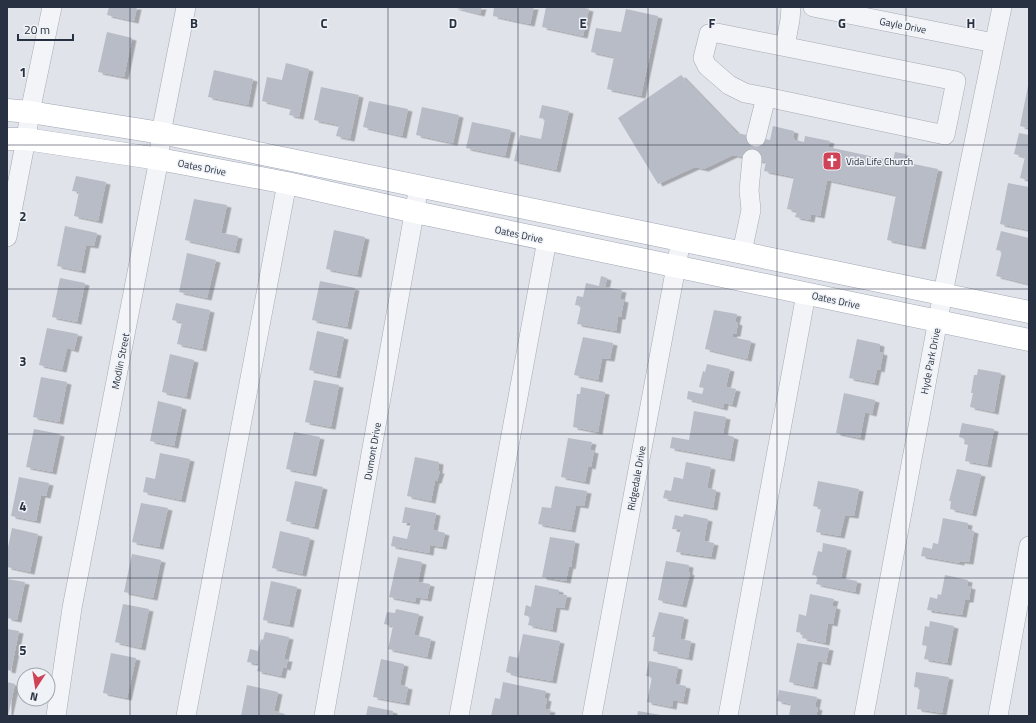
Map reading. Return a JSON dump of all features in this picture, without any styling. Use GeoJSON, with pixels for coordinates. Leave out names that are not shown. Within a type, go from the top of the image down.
{"type":"FeatureCollection","features":[{"type":"Feature","properties":{"kind":"main road"},"geometry":{"type":"LineString","coordinates":[[7,110],[30,112],[161,133],[1029,312]]}},
{"type":"Feature","properties":{"kind":"main road","name":"Oates Drive"},"geometry":{"type":"LineString","coordinates":[[16,139],[159,159],[287,183],[547,240],[1029,340]]}},
{"type":"Feature","properties":{"kind":"street"},"geometry":{"type":"LineString","coordinates":[[7,237],[16,139],[30,112],[52,7]]}},
{"type":"Feature","properties":{"kind":"street","name":"Modlin Street"},"geometry":{"type":"LineString","coordinates":[[56,716],[72,608],[159,159],[161,133],[186,7]]}},
{"type":"Feature","properties":{"kind":"street"},"geometry":{"type":"LineString","coordinates":[[785,46],[791,7]]}},
{"type":"Feature","properties":{"kind":"street","name":"Gayle Drive"},"geometry":{"type":"LineString","coordinates":[[813,7],[994,43]]}},
{"type":"Feature","properties":{"kind":"street","name":"Hyde Park Drive"},"geometry":{"type":"LineString","coordinates":[[864,716],[942,293],[1002,7]]}},
{"type":"Feature","properties":{"kind":"street"},"geometry":{"type":"LineString","coordinates":[[717,33],[956,81],[955,87],[945,135],[744,93],[729,85],[707,66],[703,58],[709,34],[717,33]]}},
{"type":"Feature","properties":{"kind":"street"},"geometry":{"type":"LineString","coordinates":[[955,87],[984,93]]}},
{"type":"Feature","properties":{"kind":"street"},"geometry":{"type":"LineString","coordinates":[[756,137],[766,97]]}},
{"type":"Feature","properties":{"kind":"street"},"geometry":{"type":"LineString","coordinates":[[742,252],[751,210],[749,190],[752,159]]}},
{"type":"Feature","properties":{"kind":"street"},"geometry":{"type":"LineString","coordinates":[[186,716],[287,183]]}},
{"type":"Feature","properties":{"kind":"street","name":"Dumont Drive"},"geometry":{"type":"LineString","coordinates":[[324,716],[419,186]]}},
{"type":"Feature","properties":{"kind":"street"},"geometry":{"type":"LineString","coordinates":[[459,716],[547,240]]}},
{"type":"Feature","properties":{"kind":"street","name":"Ridgedale Drive"},"geometry":{"type":"LineString","coordinates":[[592,716],[681,240]]}},
{"type":"Feature","properties":{"kind":"street"},"geometry":{"type":"LineString","coordinates":[[728,716],[806,294]]}},
{"type":"Feature","properties":{"kind":"street"},"geometry":{"type":"LineString","coordinates":[[998,716],[1029,546]]}},
{"type":"Feature","properties":{"kind":"building"},"geometry":{"type":"Polygon","coordinates":[[[109,7],[137,7],[134,21],[107,15],[109,7]]]}},
{"type":"Feature","properties":{"kind":"building"},"geometry":{"type":"Polygon","coordinates":[[[453,7],[482,7],[480,14],[453,7]]]}},
{"type":"Feature","properties":{"kind":"building"},"geometry":{"type":"Polygon","coordinates":[[[494,7],[534,7],[530,24],[493,16],[494,7]]]}},
{"type":"Feature","properties":{"kind":"building"},"geometry":{"type":"Polygon","coordinates":[[[546,7],[580,7],[589,9],[583,36],[542,27],[546,7]]]}},
{"type":"Feature","properties":{"kind":"building"},"geometry":{"type":"Polygon","coordinates":[[[626,9],[658,16],[641,96],[607,89],[614,57],[591,52],[596,28],[621,32],[626,9]]]}},
{"type":"Feature","properties":{"kind":"building"},"geometry":{"type":"Polygon","coordinates":[[[107,32],[132,38],[124,77],[98,72],[107,32]]]}},
{"type":"Feature","properties":{"kind":"building"},"geometry":{"type":"Polygon","coordinates":[[[286,63],[309,69],[299,117],[289,115],[291,108],[262,101],[267,77],[282,80],[286,63]]]}},
{"type":"Feature","properties":{"kind":"building"},"geometry":{"type":"Polygon","coordinates":[[[214,70],[253,79],[248,105],[208,97],[214,70]]]}},
{"type":"Feature","properties":{"kind":"building","name":"Vida Life Church"},"geometry":{"type":"Polygon","coordinates":[[[681,75],[737,133],[770,140],[773,126],[794,131],[793,137],[795,140],[804,142],[805,136],[830,141],[828,147],[893,161],[895,152],[906,154],[904,162],[938,169],[921,247],[887,240],[896,195],[827,180],[820,216],[811,214],[810,220],[795,217],[797,211],[787,209],[794,177],[764,171],[766,162],[733,155],[704,169],[695,167],[658,184],[618,118],[681,75]]]}},
{"type":"Feature","properties":{"kind":"building"},"geometry":{"type":"Polygon","coordinates":[[[1029,86],[1029,128],[1020,126],[1029,86]]]}},
{"type":"Feature","properties":{"kind":"building"},"geometry":{"type":"Polygon","coordinates":[[[321,87],[359,95],[350,139],[336,136],[339,125],[314,120],[321,87]]]}},
{"type":"Feature","properties":{"kind":"building"},"geometry":{"type":"Polygon","coordinates":[[[369,101],[408,109],[402,136],[363,127],[369,101]]]}},
{"type":"Feature","properties":{"kind":"building"},"geometry":{"type":"Polygon","coordinates":[[[542,105],[569,111],[556,170],[514,161],[520,135],[541,139],[545,119],[539,118],[542,105]]]}},
{"type":"Feature","properties":{"kind":"building"},"geometry":{"type":"Polygon","coordinates":[[[422,107],[459,115],[453,143],[416,135],[422,107]]]}},
{"type":"Feature","properties":{"kind":"building"},"geometry":{"type":"Polygon","coordinates":[[[472,122],[511,130],[505,156],[466,148],[472,122]]]}},
{"type":"Feature","properties":{"kind":"building"},"geometry":{"type":"Polygon","coordinates":[[[1019,133],[1029,135],[1029,180],[1020,178],[1025,157],[1014,154],[1019,133]]]}},
{"type":"Feature","properties":{"kind":"building"},"geometry":{"type":"Polygon","coordinates":[[[76,176],[106,182],[98,221],[74,216],[79,192],[72,191],[76,176]]]}},
{"type":"Feature","properties":{"kind":"building"},"geometry":{"type":"Polygon","coordinates":[[[1008,183],[1029,187],[1029,230],[1000,224],[1008,183]]]}},
{"type":"Feature","properties":{"kind":"building"},"geometry":{"type":"Polygon","coordinates":[[[194,199],[227,205],[221,233],[238,236],[235,251],[185,240],[194,199]]]}},
{"type":"Feature","properties":{"kind":"building"},"geometry":{"type":"Polygon","coordinates":[[[65,226],[97,233],[94,246],[86,245],[81,271],[57,266],[65,226]]]}},
{"type":"Feature","properties":{"kind":"building"},"geometry":{"type":"Polygon","coordinates":[[[334,230],[365,237],[357,275],[326,269],[334,230]]]}},
{"type":"Feature","properties":{"kind":"building"},"geometry":{"type":"Polygon","coordinates":[[[1001,231],[1029,238],[1029,284],[996,276],[1002,251],[996,250],[1001,231]]]}},
{"type":"Feature","properties":{"kind":"building"},"geometry":{"type":"Polygon","coordinates":[[[187,253],[216,260],[207,298],[179,292],[187,253]]]}},
{"type":"Feature","properties":{"kind":"building"},"geometry":{"type":"Polygon","coordinates":[[[601,276],[607,278],[605,287],[622,290],[620,299],[624,300],[621,317],[618,317],[616,331],[577,324],[581,306],[575,305],[577,296],[583,297],[586,283],[599,286],[601,276]]]}},
{"type":"Feature","properties":{"kind":"building"},"geometry":{"type":"Polygon","coordinates":[[[60,278],[85,283],[77,322],[52,317],[60,278]]]}},
{"type":"Feature","properties":{"kind":"building"},"geometry":{"type":"Polygon","coordinates":[[[320,281],[355,288],[347,327],[312,320],[320,281]]]}},
{"type":"Feature","properties":{"kind":"building"},"geometry":{"type":"Polygon","coordinates":[[[176,303],[210,310],[202,349],[177,344],[182,322],[172,320],[176,303]]]}},
{"type":"Feature","properties":{"kind":"building"},"geometry":{"type":"Polygon","coordinates":[[[714,310],[737,314],[735,322],[738,323],[736,334],[733,334],[732,337],[751,341],[747,359],[705,349],[714,310]]]}},
{"type":"Feature","properties":{"kind":"building"},"geometry":{"type":"Polygon","coordinates":[[[47,328],[78,334],[74,350],[67,348],[62,370],[39,365],[47,328]]]}},
{"type":"Feature","properties":{"kind":"building"},"geometry":{"type":"Polygon","coordinates":[[[317,331],[344,337],[336,376],[309,370],[317,331]]]}},
{"type":"Feature","properties":{"kind":"building"},"geometry":{"type":"Polygon","coordinates":[[[583,337],[613,343],[610,359],[602,358],[598,380],[574,375],[583,337]]]}},
{"type":"Feature","properties":{"kind":"building"},"geometry":{"type":"Polygon","coordinates":[[[857,339],[880,344],[879,352],[883,353],[880,370],[877,369],[874,383],[849,378],[857,339]]]}},
{"type":"Feature","properties":{"kind":"building"},"geometry":{"type":"Polygon","coordinates":[[[170,354],[194,360],[186,397],[162,392],[170,354]]]}},
{"type":"Feature","properties":{"kind":"building"},"geometry":{"type":"Polygon","coordinates":[[[707,364],[730,369],[726,387],[736,389],[732,405],[724,403],[723,408],[687,399],[688,391],[702,394],[704,388],[699,387],[703,371],[705,372],[707,364]]]}},
{"type":"Feature","properties":{"kind":"building"},"geometry":{"type":"Polygon","coordinates":[[[978,369],[1001,373],[994,412],[970,407],[973,393],[971,393],[974,375],[977,375],[978,369]]]}},
{"type":"Feature","properties":{"kind":"building"},"geometry":{"type":"Polygon","coordinates":[[[41,377],[67,382],[59,422],[33,417],[41,377]]]}},
{"type":"Feature","properties":{"kind":"building"},"geometry":{"type":"Polygon","coordinates":[[[314,380],[339,385],[331,427],[305,422],[314,380]]]}},
{"type":"Feature","properties":{"kind":"building"},"geometry":{"type":"Polygon","coordinates":[[[581,387],[605,392],[598,432],[573,427],[577,394],[580,394],[581,387]]]}},
{"type":"Feature","properties":{"kind":"building"},"geometry":{"type":"Polygon","coordinates":[[[844,393],[875,400],[872,414],[865,412],[860,438],[836,433],[844,393]]]}},
{"type":"Feature","properties":{"kind":"building"},"geometry":{"type":"Polygon","coordinates":[[[158,401],[182,407],[174,446],[150,441],[158,401]]]}},
{"type":"Feature","properties":{"kind":"building"},"geometry":{"type":"Polygon","coordinates":[[[694,411],[726,417],[723,434],[734,437],[730,459],[670,448],[672,437],[689,440],[694,411]]]}},
{"type":"Feature","properties":{"kind":"building"},"geometry":{"type":"Polygon","coordinates":[[[962,423],[994,429],[987,465],[965,461],[968,445],[964,444],[965,439],[959,437],[962,423]]]}},
{"type":"Feature","properties":{"kind":"building"},"geometry":{"type":"Polygon","coordinates":[[[34,429],[60,434],[52,472],[26,467],[34,429]]]}},
{"type":"Feature","properties":{"kind":"building"},"geometry":{"type":"Polygon","coordinates":[[[294,432],[320,437],[312,474],[286,469],[294,432]]]}},
{"type":"Feature","properties":{"kind":"building"},"geometry":{"type":"Polygon","coordinates":[[[568,438],[592,442],[590,450],[594,451],[591,467],[588,466],[585,482],[561,477],[568,438]]]}},
{"type":"Feature","properties":{"kind":"building"},"geometry":{"type":"Polygon","coordinates":[[[160,453],[190,459],[181,500],[143,492],[146,477],[155,479],[160,453]]]}},
{"type":"Feature","properties":{"kind":"building"},"geometry":{"type":"Polygon","coordinates":[[[415,457],[439,462],[438,471],[440,471],[437,481],[435,481],[431,501],[407,496],[415,457]]]}},
{"type":"Feature","properties":{"kind":"building"},"geometry":{"type":"Polygon","coordinates":[[[686,462],[711,467],[707,488],[716,490],[713,508],[663,498],[665,490],[671,491],[674,477],[683,479],[686,462]]]}},
{"type":"Feature","properties":{"kind":"building"},"geometry":{"type":"Polygon","coordinates":[[[957,469],[981,474],[972,514],[950,509],[951,501],[949,501],[957,469]]]}},
{"type":"Feature","properties":{"kind":"building"},"geometry":{"type":"Polygon","coordinates":[[[19,477],[49,483],[46,496],[41,495],[36,521],[11,516],[19,477]]]}},
{"type":"Feature","properties":{"kind":"building"},"geometry":{"type":"Polygon","coordinates":[[[295,481],[323,487],[314,527],[286,521],[295,481]]]}},
{"type":"Feature","properties":{"kind":"building"},"geometry":{"type":"Polygon","coordinates":[[[818,481],[859,489],[854,516],[845,515],[840,536],[816,532],[821,508],[813,506],[818,481]]]}},
{"type":"Feature","properties":{"kind":"building"},"geometry":{"type":"Polygon","coordinates":[[[555,486],[587,491],[584,506],[576,505],[571,530],[538,524],[542,507],[551,508],[555,486]]]}},
{"type":"Feature","properties":{"kind":"building"},"geometry":{"type":"Polygon","coordinates":[[[141,503],[168,508],[159,547],[132,542],[141,503]]]}},
{"type":"Feature","properties":{"kind":"building"},"geometry":{"type":"Polygon","coordinates":[[[405,507],[436,513],[433,530],[445,533],[442,547],[430,545],[429,553],[391,546],[393,536],[407,539],[411,523],[402,523],[405,507]]]}},
{"type":"Feature","properties":{"kind":"building"},"geometry":{"type":"Polygon","coordinates":[[[684,514],[708,519],[704,541],[714,543],[711,557],[676,552],[681,530],[672,529],[675,515],[683,517],[684,514]]]}},
{"type":"Feature","properties":{"kind":"building"},"geometry":{"type":"Polygon","coordinates":[[[943,518],[968,523],[967,529],[974,531],[969,562],[960,561],[960,563],[921,556],[923,547],[932,549],[933,543],[938,544],[943,518]]]}},
{"type":"Feature","properties":{"kind":"building"},"geometry":{"type":"Polygon","coordinates":[[[12,528],[38,534],[30,572],[7,567],[7,552],[12,528]]]}},
{"type":"Feature","properties":{"kind":"building"},"geometry":{"type":"Polygon","coordinates":[[[280,531],[310,538],[302,574],[272,568],[280,531]]]}},
{"type":"Feature","properties":{"kind":"building"},"geometry":{"type":"Polygon","coordinates":[[[550,537],[575,541],[571,567],[569,566],[566,581],[542,577],[550,537]]]}},
{"type":"Feature","properties":{"kind":"building"},"geometry":{"type":"Polygon","coordinates":[[[823,543],[847,548],[841,578],[857,581],[855,592],[816,584],[818,576],[812,575],[818,551],[822,552],[823,543]]]}},
{"type":"Feature","properties":{"kind":"building"},"geometry":{"type":"Polygon","coordinates":[[[132,554],[161,560],[153,598],[124,592],[132,554]]]}},
{"type":"Feature","properties":{"kind":"building"},"geometry":{"type":"Polygon","coordinates":[[[398,557],[422,562],[418,582],[430,584],[427,599],[416,597],[415,602],[389,597],[398,557]]]}},
{"type":"Feature","properties":{"kind":"building"},"geometry":{"type":"Polygon","coordinates":[[[666,561],[689,565],[688,572],[690,573],[682,605],[658,600],[666,561]]]}},
{"type":"Feature","properties":{"kind":"building"},"geometry":{"type":"Polygon","coordinates":[[[945,575],[968,580],[967,586],[971,587],[969,600],[965,600],[962,615],[927,610],[930,597],[937,599],[938,594],[941,595],[945,575]]]}},
{"type":"Feature","properties":{"kind":"building"},"geometry":{"type":"Polygon","coordinates":[[[7,579],[25,582],[17,620],[7,618],[7,579]]]}},
{"type":"Feature","properties":{"kind":"building"},"geometry":{"type":"Polygon","coordinates":[[[271,581],[297,587],[289,625],[263,620],[271,581]]]}},
{"type":"Feature","properties":{"kind":"building"},"geometry":{"type":"Polygon","coordinates":[[[535,585],[559,590],[559,594],[567,595],[564,608],[556,607],[552,630],[528,625],[530,617],[524,615],[526,605],[531,607],[535,585]]]}},
{"type":"Feature","properties":{"kind":"building"},"geometry":{"type":"Polygon","coordinates":[[[810,594],[834,599],[832,606],[836,607],[833,624],[828,623],[825,643],[802,638],[803,633],[796,632],[799,614],[806,616],[810,594]]]}},
{"type":"Feature","properties":{"kind":"building"},"geometry":{"type":"Polygon","coordinates":[[[123,604],[149,609],[141,648],[115,642],[123,604]]]}},
{"type":"Feature","properties":{"kind":"building"},"geometry":{"type":"Polygon","coordinates":[[[396,609],[419,614],[414,635],[431,639],[427,657],[388,649],[393,626],[384,624],[387,612],[395,613],[396,609]]]}},
{"type":"Feature","properties":{"kind":"building"},"geometry":{"type":"Polygon","coordinates":[[[659,612],[684,617],[680,639],[691,641],[688,658],[653,651],[655,637],[652,637],[659,612]]]}},
{"type":"Feature","properties":{"kind":"building"},"geometry":{"type":"Polygon","coordinates":[[[930,621],[954,626],[947,663],[924,659],[927,646],[922,645],[925,626],[929,627],[930,621]]]}},
{"type":"Feature","properties":{"kind":"building"},"geometry":{"type":"Polygon","coordinates":[[[7,629],[19,631],[11,671],[7,670],[7,629]]]}},
{"type":"Feature","properties":{"kind":"building"},"geometry":{"type":"Polygon","coordinates":[[[265,632],[289,637],[284,659],[288,659],[286,668],[283,667],[281,676],[257,671],[259,664],[247,662],[250,649],[258,651],[261,639],[263,640],[265,632]]]}},
{"type":"Feature","properties":{"kind":"building"},"geometry":{"type":"Polygon","coordinates":[[[523,634],[560,641],[552,681],[506,672],[509,656],[518,658],[523,634]]]}},
{"type":"Feature","properties":{"kind":"building"},"geometry":{"type":"Polygon","coordinates":[[[797,643],[829,648],[826,663],[818,661],[813,687],[789,682],[797,643]]]}},
{"type":"Feature","properties":{"kind":"building"},"geometry":{"type":"Polygon","coordinates":[[[111,653],[136,658],[127,698],[103,693],[111,653]]]}},
{"type":"Feature","properties":{"kind":"building"},"geometry":{"type":"Polygon","coordinates":[[[381,659],[404,664],[400,685],[408,687],[405,703],[373,697],[381,659]]]}},
{"type":"Feature","properties":{"kind":"building"},"geometry":{"type":"Polygon","coordinates":[[[649,661],[678,667],[675,684],[686,686],[683,702],[673,700],[672,707],[647,702],[652,677],[646,676],[649,661]]]}},
{"type":"Feature","properties":{"kind":"building"},"geometry":{"type":"Polygon","coordinates":[[[916,672],[949,677],[942,713],[917,709],[920,688],[914,687],[916,672]]]}},
{"type":"Feature","properties":{"kind":"building"},"geometry":{"type":"Polygon","coordinates":[[[7,682],[15,684],[8,716],[7,716],[7,682]]]}},
{"type":"Feature","properties":{"kind":"building"},"geometry":{"type":"Polygon","coordinates":[[[503,682],[546,691],[544,698],[547,699],[545,709],[551,710],[549,716],[491,716],[495,698],[500,699],[503,682]]]}},
{"type":"Feature","properties":{"kind":"building"},"geometry":{"type":"Polygon","coordinates":[[[247,685],[278,692],[274,711],[285,714],[284,716],[241,716],[247,685]]]}},
{"type":"Feature","properties":{"kind":"building"},"geometry":{"type":"Polygon","coordinates":[[[779,690],[817,697],[815,707],[818,708],[816,716],[789,716],[791,704],[777,701],[779,690]]]}},
{"type":"Feature","properties":{"kind":"building"},"geometry":{"type":"Polygon","coordinates":[[[368,706],[393,711],[392,716],[366,716],[368,706]]]}},
{"type":"Feature","properties":{"kind":"building"},"geometry":{"type":"Polygon","coordinates":[[[638,711],[661,715],[637,716],[638,711]]]}},
{"type":"Feature","properties":{"kind":"place","name":"Vida Life Church"},"geometry":{"type":"Point","coordinates":[832,161]}}]}
